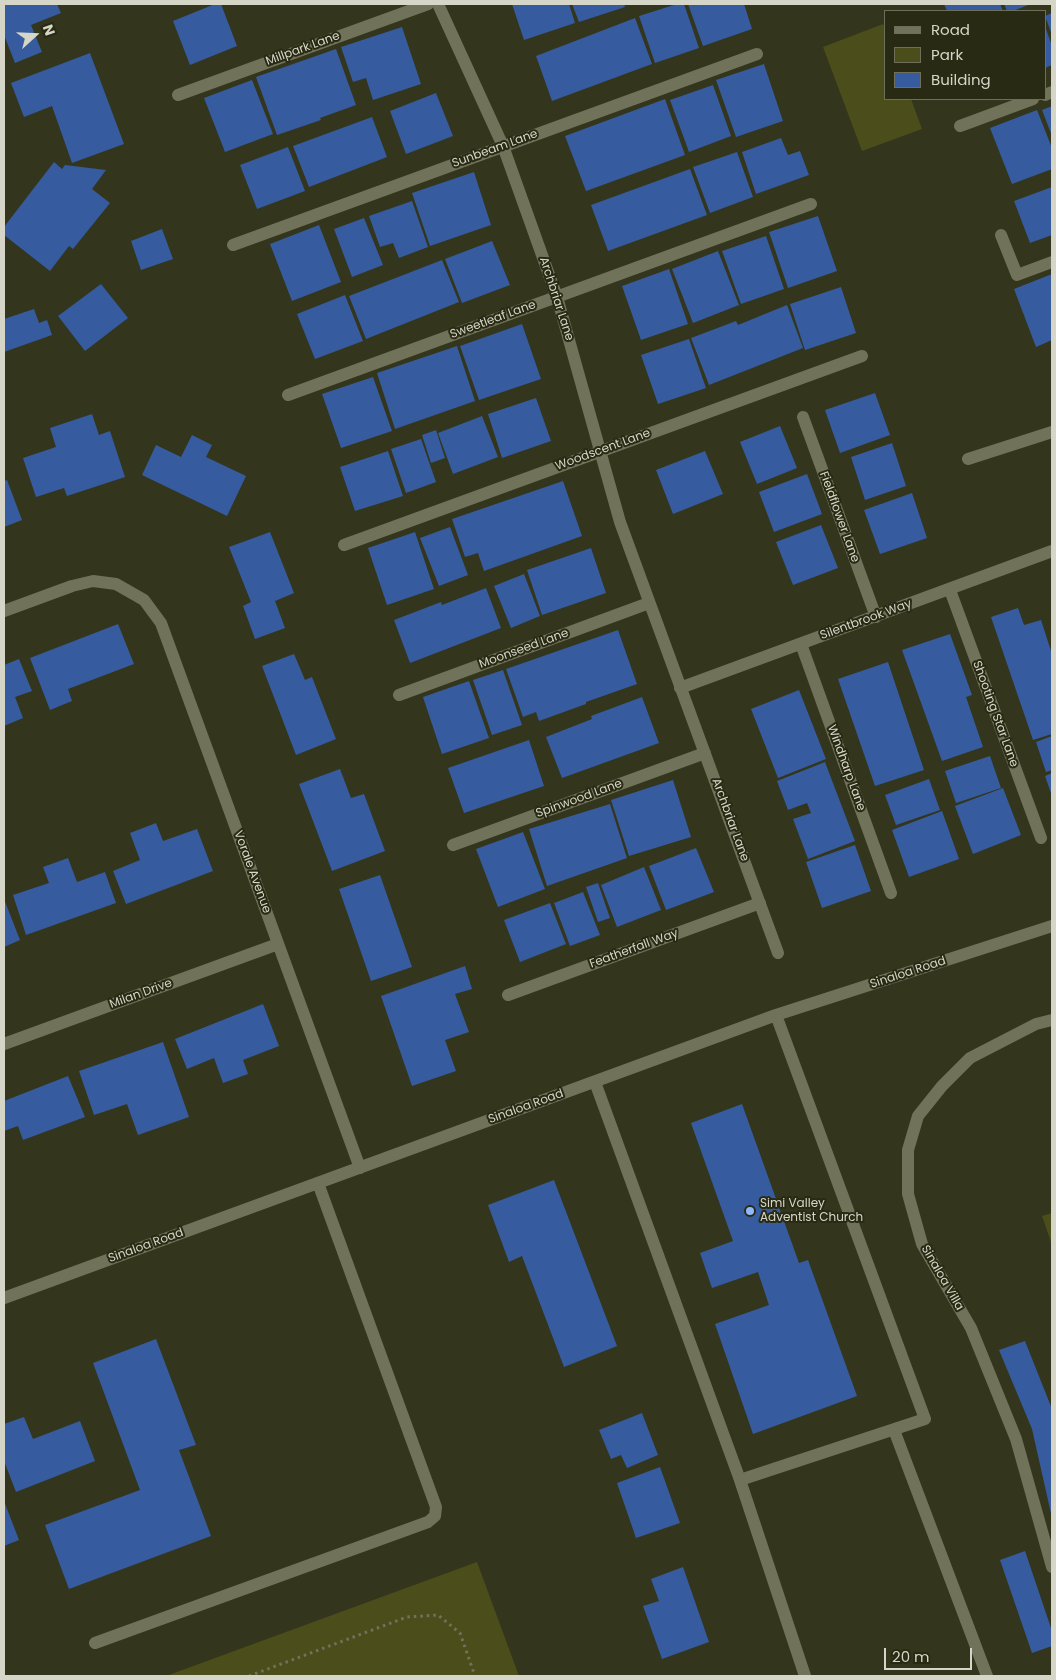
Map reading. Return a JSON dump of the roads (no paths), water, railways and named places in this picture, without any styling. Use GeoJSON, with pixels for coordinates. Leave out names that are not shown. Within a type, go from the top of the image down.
{"type":"FeatureCollection","features":[{"type":"Feature","properties":{"kind":"street","name":"Millpark Lane"},"geometry":{"type":"LineString","coordinates":[[178,95],[428,4]]}},
{"type":"Feature","properties":{"kind":"street","name":"Archbriar Lane"},"geometry":{"type":"LineString","coordinates":[[438,4],[503,146],[557,297],[620,522],[778,953]]}},
{"type":"Feature","properties":{"kind":"street","name":"Sunbeam Lane"},"geometry":{"type":"LineString","coordinates":[[233,245],[757,54]]}},
{"type":"Feature","properties":{"kind":"street"},"geometry":{"type":"LineString","coordinates":[[960,126],[1030,100]]}},
{"type":"Feature","properties":{"kind":"street","name":"Sweetleaf Lane"},"geometry":{"type":"LineString","coordinates":[[288,394],[812,204]]}},
{"type":"Feature","properties":{"kind":"street"},"geometry":{"type":"LineString","coordinates":[[1002,234],[1017,275],[1052,262]]}},
{"type":"Feature","properties":{"kind":"street","name":"Woodscent Lane"},"geometry":{"type":"LineString","coordinates":[[344,545],[862,356]]}},
{"type":"Feature","properties":{"kind":"street","name":"Fieldflower Lane"},"geometry":{"type":"LineString","coordinates":[[803,417],[876,616]]}},
{"type":"Feature","properties":{"kind":"street"},"geometry":{"type":"LineString","coordinates":[[968,459],[1052,432]]}},
{"type":"Feature","properties":{"kind":"street","name":"Silentbrook Way"},"geometry":{"type":"LineString","coordinates":[[680,688],[1052,551]]}},
{"type":"Feature","properties":{"kind":"street","name":"Vorale Avenue"},"geometry":{"type":"LineString","coordinates":[[4,611],[72,586],[93,581],[116,584],[144,600],[161,623],[360,1168]]}},
{"type":"Feature","properties":{"kind":"street","name":"Shooting Star Lane"},"geometry":{"type":"LineString","coordinates":[[950,590],[1041,838]]}},
{"type":"Feature","properties":{"kind":"street","name":"Moonseed Lane"},"geometry":{"type":"LineString","coordinates":[[399,695],[649,603]]}},
{"type":"Feature","properties":{"kind":"street","name":"Windharp Lane"},"geometry":{"type":"LineString","coordinates":[[800,644],[890,893]]}},
{"type":"Feature","properties":{"kind":"street","name":"Spinwood Lane"},"geometry":{"type":"LineString","coordinates":[[454,845],[705,753]]}},
{"type":"Feature","properties":{"kind":"street","name":"Featherfall Way"},"geometry":{"type":"LineString","coordinates":[[508,995],[760,903]]}},
{"type":"Feature","properties":{"kind":"street","name":"Sinaloa Road"},"geometry":{"type":"LineString","coordinates":[[4,1298],[776,1016],[1052,926]]}},
{"type":"Feature","properties":{"kind":"street","name":"Milan Drive"},"geometry":{"type":"LineString","coordinates":[[4,1044],[278,944]]}},
{"type":"Feature","properties":{"kind":"street"},"geometry":{"type":"LineString","coordinates":[[740,1480],[926,1419],[776,1016]]}},
{"type":"Feature","properties":{"kind":"street","name":"Sinaloa Villa"},"geometry":{"type":"LineString","coordinates":[[1052,1020],[1036,1024],[970,1058],[942,1086],[918,1116],[908,1150],[908,1194],[922,1244],[971,1328],[1016,1439],[1052,1567]]}},
{"type":"Feature","properties":{"kind":"street"},"geometry":{"type":"LineString","coordinates":[[595,1082],[740,1480],[805,1676]]}},
{"type":"Feature","properties":{"kind":"street"},"geometry":{"type":"LineString","coordinates":[[95,1643],[428,1522],[435,1516],[436,1507],[318,1183]]}},
{"type":"Feature","properties":{"kind":"street"},"geometry":{"type":"LineString","coordinates":[[894,1430],[987,1676]]}},
{"type":"Feature","properties":{"kind":"place","name":"Simi Valley Adventist Church"},"geometry":{"type":"Point","coordinates":[750,1211]}}]}
